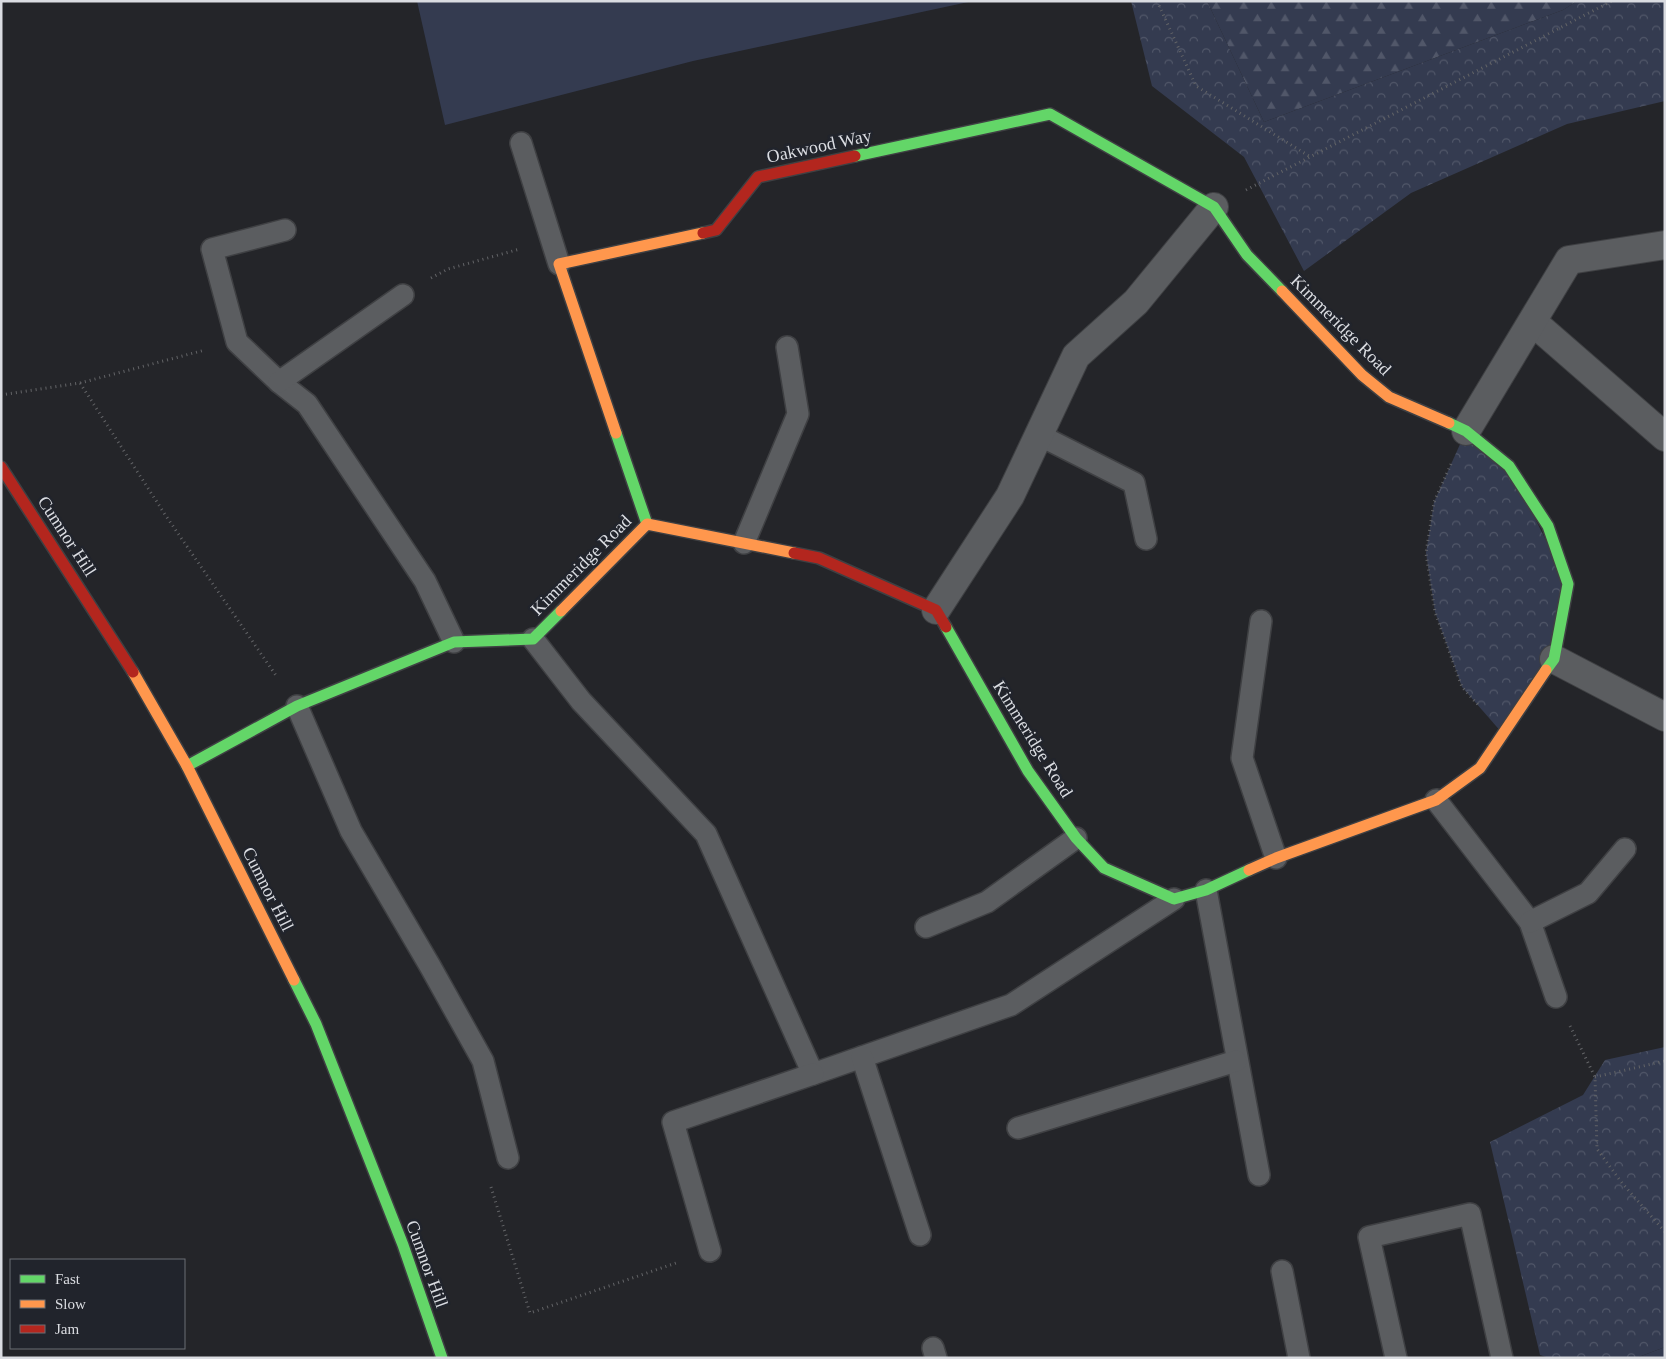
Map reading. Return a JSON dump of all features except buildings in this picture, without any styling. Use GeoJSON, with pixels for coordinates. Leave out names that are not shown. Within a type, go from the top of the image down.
{"type":"FeatureCollection","features":[{"type":"Feature","properties":{"kind":"street","name":"Oakwood Way"},"geometry":{"type":"LineString","coordinates":[[559,264],[716,230],[758,178],[1050,114],[1214,207],[1247,255]]}},
{"type":"Feature","properties":{"kind":"street"},"geometry":{"type":"LineString","coordinates":[[936,610],[1010,496],[1076,356],[1136,302],[1214,207]]}},
{"type":"Feature","properties":{"kind":"street"},"geometry":{"type":"LineString","coordinates":[[1466,431],[1569,260],[1665,245]]}},
{"type":"Feature","properties":{"kind":"street","name":"Kimmeridge Road"},"geometry":{"type":"LineString","coordinates":[[187,766],[297,706],[454,642],[533,639],[647,524],[819,558],[936,610],[1028,771],[1076,838],[1104,868],[1174,899],[1206,890],[1276,858],[1436,800],[1480,768],[1554,658],[1568,584],[1548,526],[1509,466],[1466,431],[1389,397],[1362,375],[1247,255]]}},
{"type":"Feature","properties":{"kind":"street"},"geometry":{"type":"LineString","coordinates":[[559,264],[647,524]]}},
{"type":"Feature","properties":{"kind":"street"},"geometry":{"type":"LineString","coordinates":[[1533,322],[1665,437]]}},
{"type":"Feature","properties":{"kind":"street","name":"Cumnor Hill"},"geometry":{"type":"LineString","coordinates":[[1,467],[124,657],[187,766],[316,1024],[403,1245],[442,1358]]}},
{"type":"Feature","properties":{"kind":"street"},"geometry":{"type":"LineString","coordinates":[[1554,658],[1665,717]]}},
{"type":"Feature","properties":{"kind":"lane"},"geometry":{"type":"LineString","coordinates":[[521,143],[559,264]]}},
{"type":"Feature","properties":{"kind":"lane"},"geometry":{"type":"LineString","coordinates":[[285,230],[212,249],[237,342],[279,382],[307,404],[425,582],[454,642]]}},
{"type":"Feature","properties":{"kind":"lane"},"geometry":{"type":"LineString","coordinates":[[279,382],[403,295]]}},
{"type":"Feature","properties":{"kind":"lane"},"geometry":{"type":"LineString","coordinates":[[744,543],[798,414],[787,347]]}},
{"type":"Feature","properties":{"kind":"lane"},"geometry":{"type":"LineString","coordinates":[[1039,435],[1134,483],[1146,540]]}},
{"type":"Feature","properties":{"kind":"lane"},"geometry":{"type":"LineString","coordinates":[[1261,621],[1242,758],[1276,858]]}},
{"type":"Feature","properties":{"kind":"lane"},"geometry":{"type":"LineString","coordinates":[[533,639],[581,701],[706,834],[813,1074]]}},
{"type":"Feature","properties":{"kind":"lane"},"geometry":{"type":"LineString","coordinates":[[297,706],[351,831],[483,1061],[508,1158]]}},
{"type":"Feature","properties":{"kind":"lane"},"geometry":{"type":"LineString","coordinates":[[1436,800],[1530,922],[1556,996]]}},
{"type":"Feature","properties":{"kind":"lane"},"geometry":{"type":"LineString","coordinates":[[926,928],[987,902],[1076,838]]}},
{"type":"Feature","properties":{"kind":"lane"},"geometry":{"type":"LineString","coordinates":[[1530,922],[1588,893],[1625,849]]}},
{"type":"Feature","properties":{"kind":"lane"},"geometry":{"type":"LineString","coordinates":[[1206,890],[1236,1061],[1259,1175]]}},
{"type":"Feature","properties":{"kind":"lane"},"geometry":{"type":"LineString","coordinates":[[710,1251],[673,1122],[1011,1005],[1174,899]]}},
{"type":"Feature","properties":{"kind":"lane"},"geometry":{"type":"LineString","coordinates":[[862,1057],[920,1235]]}},
{"type":"Feature","properties":{"kind":"lane"},"geometry":{"type":"LineString","coordinates":[[1018,1128],[1236,1061]]}},
{"type":"Feature","properties":{"kind":"lane"},"geometry":{"type":"LineString","coordinates":[[1396,1358],[1369,1237],[1470,1214],[1502,1358]]}},
{"type":"Feature","properties":{"kind":"lane"},"geometry":{"type":"LineString","coordinates":[[1282,1271],[1299,1358]]}},
{"type":"Feature","properties":{"kind":"path"},"geometry":{"type":"LineString","coordinates":[[1157,1],[1196,86],[1310,156]]}},
{"type":"Feature","properties":{"kind":"path"},"geometry":{"type":"LineString","coordinates":[[1214,207],[1612,1]]}},
{"type":"Feature","properties":{"kind":"path"},"geometry":{"type":"LineString","coordinates":[[403,295],[448,269],[551,241]]}},
{"type":"Feature","properties":{"kind":"path"},"geometry":{"type":"LineString","coordinates":[[1,395],[80,383],[237,342]]}},
{"type":"Feature","properties":{"kind":"path"},"geometry":{"type":"LineString","coordinates":[[80,383],[166,516],[297,706]]}},
{"type":"Feature","properties":{"kind":"path"},"geometry":{"type":"LineString","coordinates":[[1466,431],[1434,502],[1426,553],[1435,612],[1462,687],[1503,734]]}},
{"type":"Feature","properties":{"kind":"path"},"geometry":{"type":"LineString","coordinates":[[1556,996],[1595,1077],[1597,1149],[1622,1183],[1665,1232]]}},
{"type":"Feature","properties":{"kind":"path"},"geometry":{"type":"LineString","coordinates":[[1595,1077],[1665,1061]]}},
{"type":"Feature","properties":{"kind":"path"},"geometry":{"type":"LineString","coordinates":[[508,1158],[489,1182],[530,1313],[710,1251]]}},
{"type":"Feature","properties":{"kind":"green space"},"geometry":{"type":"Polygon","coordinates":[[[417,1],[973,1],[693,61],[445,125],[417,1]]]}},
{"type":"Feature","properties":{"kind":"green space"},"geometry":{"type":"Polygon","coordinates":[[[1131,1],[1207,1],[1264,122],[1563,10],[1577,1],[1665,1],[1665,101],[1567,124],[1411,193],[1304,271],[1244,157],[1152,86],[1131,1]]]}},
{"type":"Feature","properties":{"kind":"green space"},"geometry":{"type":"Polygon","coordinates":[[[1207,1],[1577,1],[1563,10],[1264,122],[1207,1]]]}},
{"type":"Feature","properties":{"kind":"green space"},"geometry":{"type":"Polygon","coordinates":[[[1466,431],[1509,467],[1568,584],[1554,659],[1503,734],[1462,687],[1435,612],[1426,553],[1434,502],[1466,431]]]}},
{"type":"Feature","properties":{"kind":"green space"},"geometry":{"type":"Polygon","coordinates":[[[1665,1047],[1665,1347],[1636,1358],[1549,1358],[1540,1355],[1490,1142],[1583,1095],[1605,1060],[1665,1047]]]}},
{"type":"Feature","properties":{"kind":"green space"},"geometry":{"type":"Polygon","coordinates":[[[1665,1347],[1665,1358],[1636,1358],[1665,1347]]]}},
{"type":"Feature","properties":{"kind":"traffic: fast"},"geometry":{"type":"LineString","coordinates":[[855,156],[1050,114],[1214,207],[1247,255],[1282,291]]}},
{"type":"Feature","properties":{"kind":"traffic: fast"},"geometry":{"type":"LineString","coordinates":[[1449,423],[1466,431],[1509,466],[1548,526],[1568,584],[1554,659],[1546,670]]}},
{"type":"Feature","properties":{"kind":"traffic: fast"},"geometry":{"type":"LineString","coordinates":[[616,433],[647,524]]}},
{"type":"Feature","properties":{"kind":"traffic: fast"},"geometry":{"type":"LineString","coordinates":[[187,766],[297,706],[454,642],[533,639],[561,611]]}},
{"type":"Feature","properties":{"kind":"traffic: fast"},"geometry":{"type":"LineString","coordinates":[[946,627],[1028,771],[1076,838],[1104,868],[1174,899],[1206,890],[1249,870]]}},
{"type":"Feature","properties":{"kind":"traffic: fast"},"geometry":{"type":"LineString","coordinates":[[294,980],[316,1024],[403,1245],[442,1358]]}},
{"type":"Feature","properties":{"kind":"traffic: slow"},"geometry":{"type":"LineString","coordinates":[[616,433],[559,264],[703,233]]}},
{"type":"Feature","properties":{"kind":"traffic: slow"},"geometry":{"type":"LineString","coordinates":[[1282,291],[1362,375],[1389,397],[1449,423]]}},
{"type":"Feature","properties":{"kind":"traffic: slow"},"geometry":{"type":"LineString","coordinates":[[561,611],[647,524],[794,553]]}},
{"type":"Feature","properties":{"kind":"traffic: slow"},"geometry":{"type":"LineString","coordinates":[[1249,870],[1276,858],[1436,800],[1480,768],[1546,670]]}},
{"type":"Feature","properties":{"kind":"traffic: slow"},"geometry":{"type":"LineString","coordinates":[[133,672],[187,766],[294,980]]}},
{"type":"Feature","properties":{"kind":"traffic: jam"},"geometry":{"type":"LineString","coordinates":[[703,233],[716,230],[758,177],[855,156]]}},
{"type":"Feature","properties":{"kind":"traffic: jam"},"geometry":{"type":"LineString","coordinates":[[1,467],[133,672]]}},
{"type":"Feature","properties":{"kind":"traffic: jam"},"geometry":{"type":"LineString","coordinates":[[794,553],[819,558],[936,610],[946,627]]}}]}
